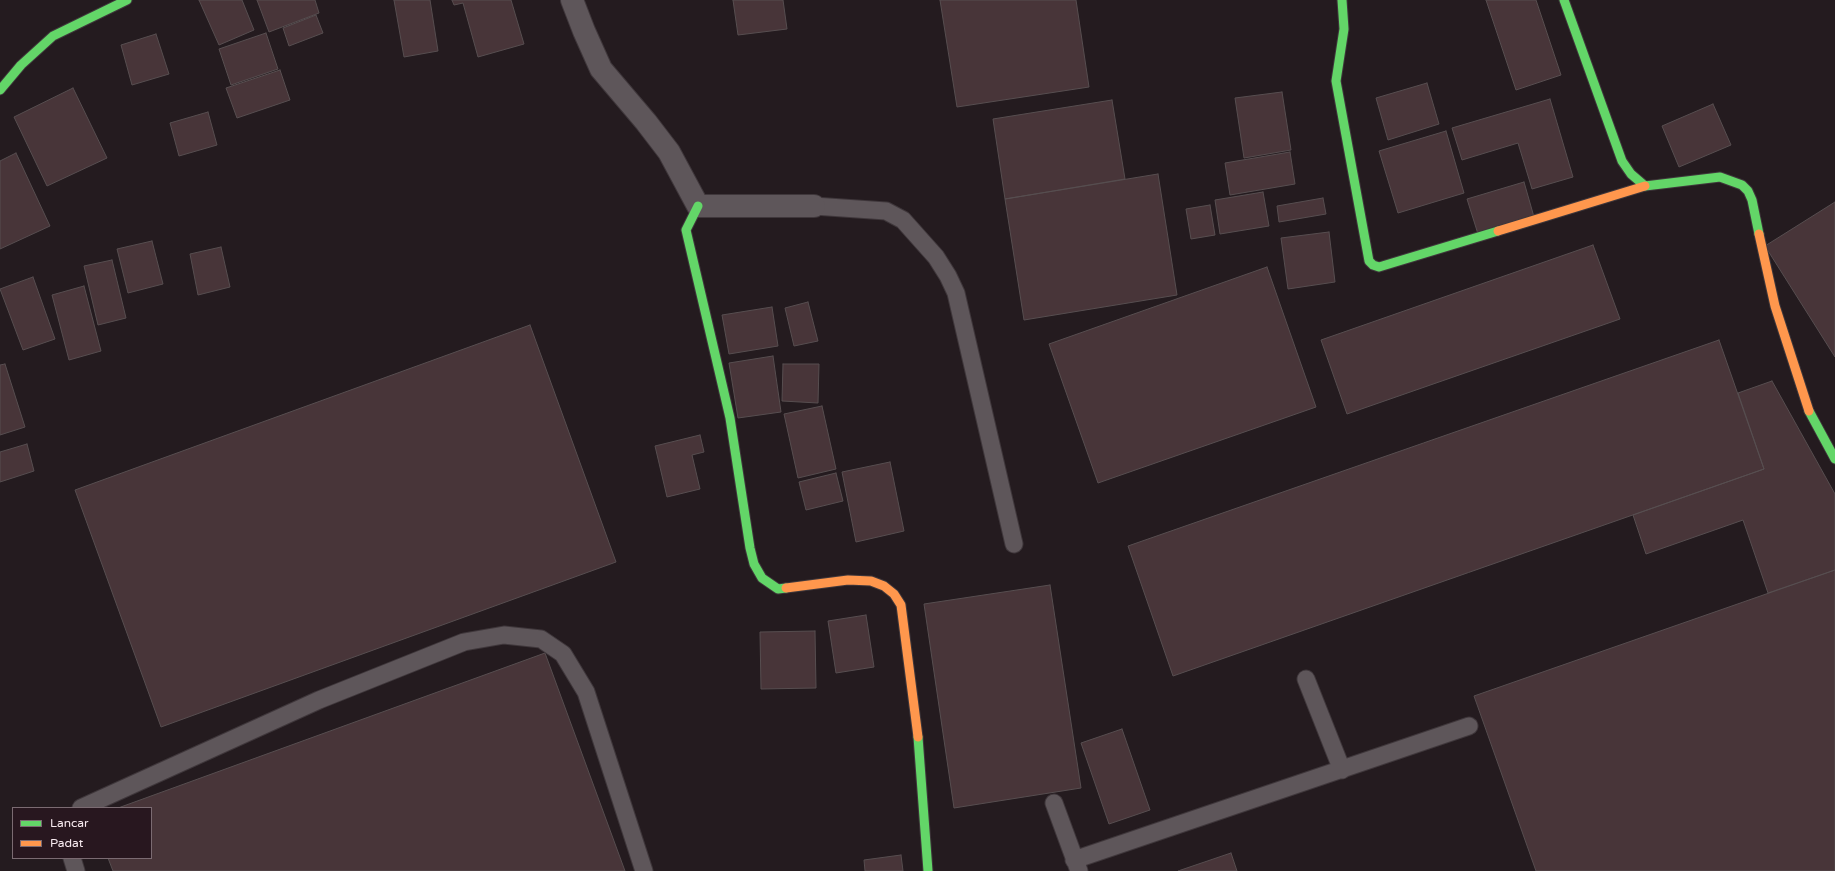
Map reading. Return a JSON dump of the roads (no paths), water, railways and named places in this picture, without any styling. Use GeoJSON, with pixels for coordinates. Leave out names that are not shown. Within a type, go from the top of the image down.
{"type":"FeatureCollection","features":[{"type":"Feature","properties":{"kind":"street"},"geometry":{"type":"LineString","coordinates":[[0,90],[21,65],[54,36],[106,9],[128,0]]}},
{"type":"Feature","properties":{"kind":"street"},"geometry":{"type":"LineString","coordinates":[[572,0],[601,69],[669,152],[698,206]]}},
{"type":"Feature","properties":{"kind":"street"},"geometry":{"type":"LineString","coordinates":[[1342,0],[1344,29],[1336,81],[1369,261],[1373,265],[1378,267],[1645,186],[1720,178],[1742,184],[1748,191],[1752,200],[1760,245],[1775,306],[1808,409],[1835,459]]}},
{"type":"Feature","properties":{"kind":"street"},"geometry":{"type":"LineString","coordinates":[[1564,0],[1622,161],[1631,174],[1645,186]]}},
{"type":"Feature","properties":{"kind":"street"},"geometry":{"type":"LineString","coordinates":[[698,206],[814,206]]}},
{"type":"Feature","properties":{"kind":"street"},"geometry":{"type":"LineString","coordinates":[[698,206],[686,230],[730,418],[750,548],[754,564],[762,578],[778,589],[848,580],[871,581],[884,586],[894,594],[901,605],[916,718],[928,871]]}},
{"type":"Feature","properties":{"kind":"lane"},"geometry":{"type":"LineString","coordinates":[[814,206],[886,211],[903,220],[936,258],[948,276],[956,293],[1014,544]]}},
{"type":"Feature","properties":{"kind":"lane"},"geometry":{"type":"LineString","coordinates":[[83,807],[320,700],[464,642],[504,636],[541,639],[563,654],[586,692],[644,871]]}},
{"type":"Feature","properties":{"kind":"lane"},"geometry":{"type":"LineString","coordinates":[[1306,679],[1342,770]]}},
{"type":"Feature","properties":{"kind":"lane"},"geometry":{"type":"LineString","coordinates":[[1054,803],[1077,866],[1342,770],[1469,726]]}},
{"type":"Feature","properties":{"kind":"lane"},"geometry":{"type":"LineString","coordinates":[[72,859],[76,871]]}}]}
